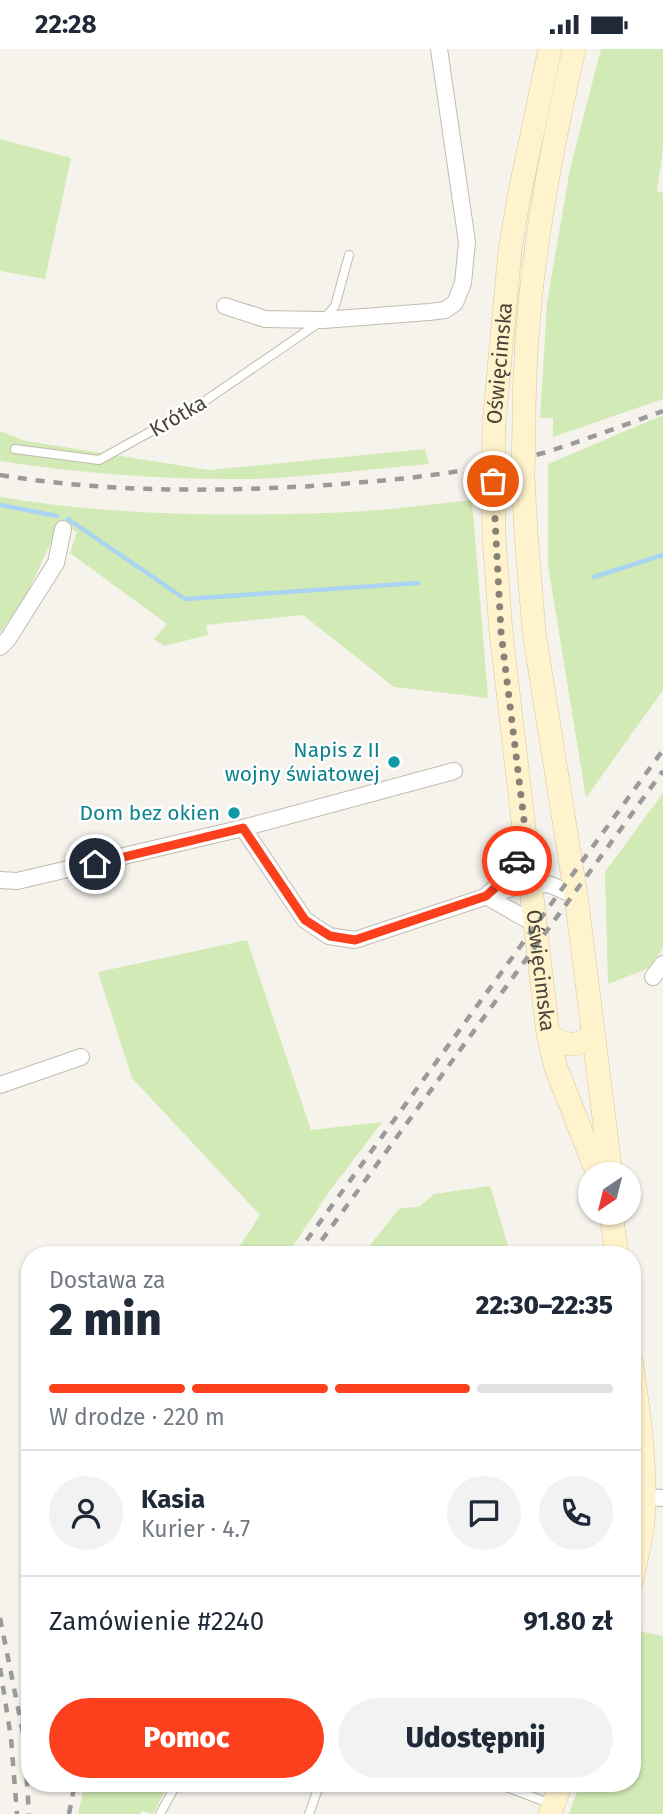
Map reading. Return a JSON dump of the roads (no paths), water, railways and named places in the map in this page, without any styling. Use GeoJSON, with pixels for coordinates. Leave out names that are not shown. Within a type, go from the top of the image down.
{"type":"FeatureCollection","features":[{"type":"Feature","properties":{"kind":"main road","name":"Oświęcimska"},"geometry":{"type":"LineString","coordinates":[[550,49],[510,250],[494,425],[494,537],[501,632],[548,1034],[556,1068],[593,1162]]}},
{"type":"Feature","properties":{"kind":"main road","name":"Oświęcimska"},"geometry":{"type":"LineString","coordinates":[[574,49],[550,157],[536,247],[524,361],[523,477],[534,632],[576,897],[609,1162]]}},
{"type":"Feature","properties":{"kind":"main road"},"geometry":{"type":"LineString","coordinates":[[548,1034],[558,1042],[571,1046],[584,1042],[593,1035]]}},
{"type":"Feature","properties":{"kind":"main road"},"geometry":{"type":"LineString","coordinates":[[613,1225],[616,1246]]}},
{"type":"Feature","properties":{"kind":"main road"},"geometry":{"type":"LineString","coordinates":[[641,1441],[646,1497],[641,1533]]}},
{"type":"Feature","properties":{"kind":"street"},"geometry":{"type":"LineString","coordinates":[[225,306],[265,319],[324,320],[429,313],[445,310],[455,303],[463,283],[467,242],[439,49]]}},
{"type":"Feature","properties":{"kind":"street"},"geometry":{"type":"LineString","coordinates":[[0,647],[8,639],[56,563],[63,529]]}},
{"type":"Feature","properties":{"kind":"street"},"geometry":{"type":"LineString","coordinates":[[0,880],[18,881],[243,828],[454,771]]}},
{"type":"Feature","properties":{"kind":"street"},"geometry":{"type":"LineString","coordinates":[[243,828],[305,920],[330,936],[355,940],[530,882],[551,885],[576,897]]}},
{"type":"Feature","properties":{"kind":"street"},"geometry":{"type":"LineString","coordinates":[[486,896],[505,879],[527,845]]}},
{"type":"Feature","properties":{"kind":"street"},"geometry":{"type":"LineString","coordinates":[[486,896],[535,922]]}},
{"type":"Feature","properties":{"kind":"street"},"geometry":{"type":"LineString","coordinates":[[0,1085],[81,1057]]}},
{"type":"Feature","properties":{"kind":"lane","name":"Krótka"},"geometry":{"type":"LineString","coordinates":[[15,449],[99,460],[199,405],[324,320],[335,306],[349,255]]}},
{"type":"Feature","properties":{"kind":"lane"},"geometry":{"type":"LineString","coordinates":[[160,1814],[172,1792]]}},
{"type":"Feature","properties":{"kind":"lane"},"geometry":{"type":"LineString","coordinates":[[309,1814],[317,1792]]}},
{"type":"Feature","properties":{"kind":"lane"},"geometry":{"type":"LineString","coordinates":[[526,1792],[555,1801]]}},
{"type":"Feature","properties":{"kind":"waterway"},"geometry":{"type":"LineString","coordinates":[[0,505],[57,516]]}},
{"type":"Feature","properties":{"kind":"waterway"},"geometry":{"type":"LineString","coordinates":[[68,519],[185,599],[418,583]]}},
{"type":"Feature","properties":{"kind":"waterway"},"geometry":{"type":"LineString","coordinates":[[594,577],[663,555]]}},
{"type":"Feature","properties":{"kind":"railway"},"geometry":{"type":"LineString","coordinates":[[0,475],[78,485],[195,490],[312,486],[399,479],[486,466],[543,453],[663,411]]}},
{"type":"Feature","properties":{"kind":"railway"},"geometry":{"type":"LineString","coordinates":[[303,1246],[663,750]]}},
{"type":"Feature","properties":{"kind":"railway"},"geometry":{"type":"LineString","coordinates":[[318,1246],[663,771]]}},
{"type":"Feature","properties":{"kind":"railway"},"geometry":{"type":"LineString","coordinates":[[0,1618],[21,1723]]}},
{"type":"Feature","properties":{"kind":"railway"},"geometry":{"type":"LineString","coordinates":[[0,1668],[11,1738],[17,1814]]}},
{"type":"Feature","properties":{"kind":"railway"},"geometry":{"type":"LineString","coordinates":[[28,1792],[29,1814]]}},
{"type":"Feature","properties":{"kind":"railway"},"geometry":{"type":"LineString","coordinates":[[69,1814],[73,1792]]}},
{"type":"Feature","properties":{"kind":"place","name":"Napis z II wojny światowej"},"geometry":{"type":"Point","coordinates":[394,762]}},
{"type":"Feature","properties":{"kind":"place","name":"Dom bez okien"},"geometry":{"type":"Point","coordinates":[234,813]}}]}
